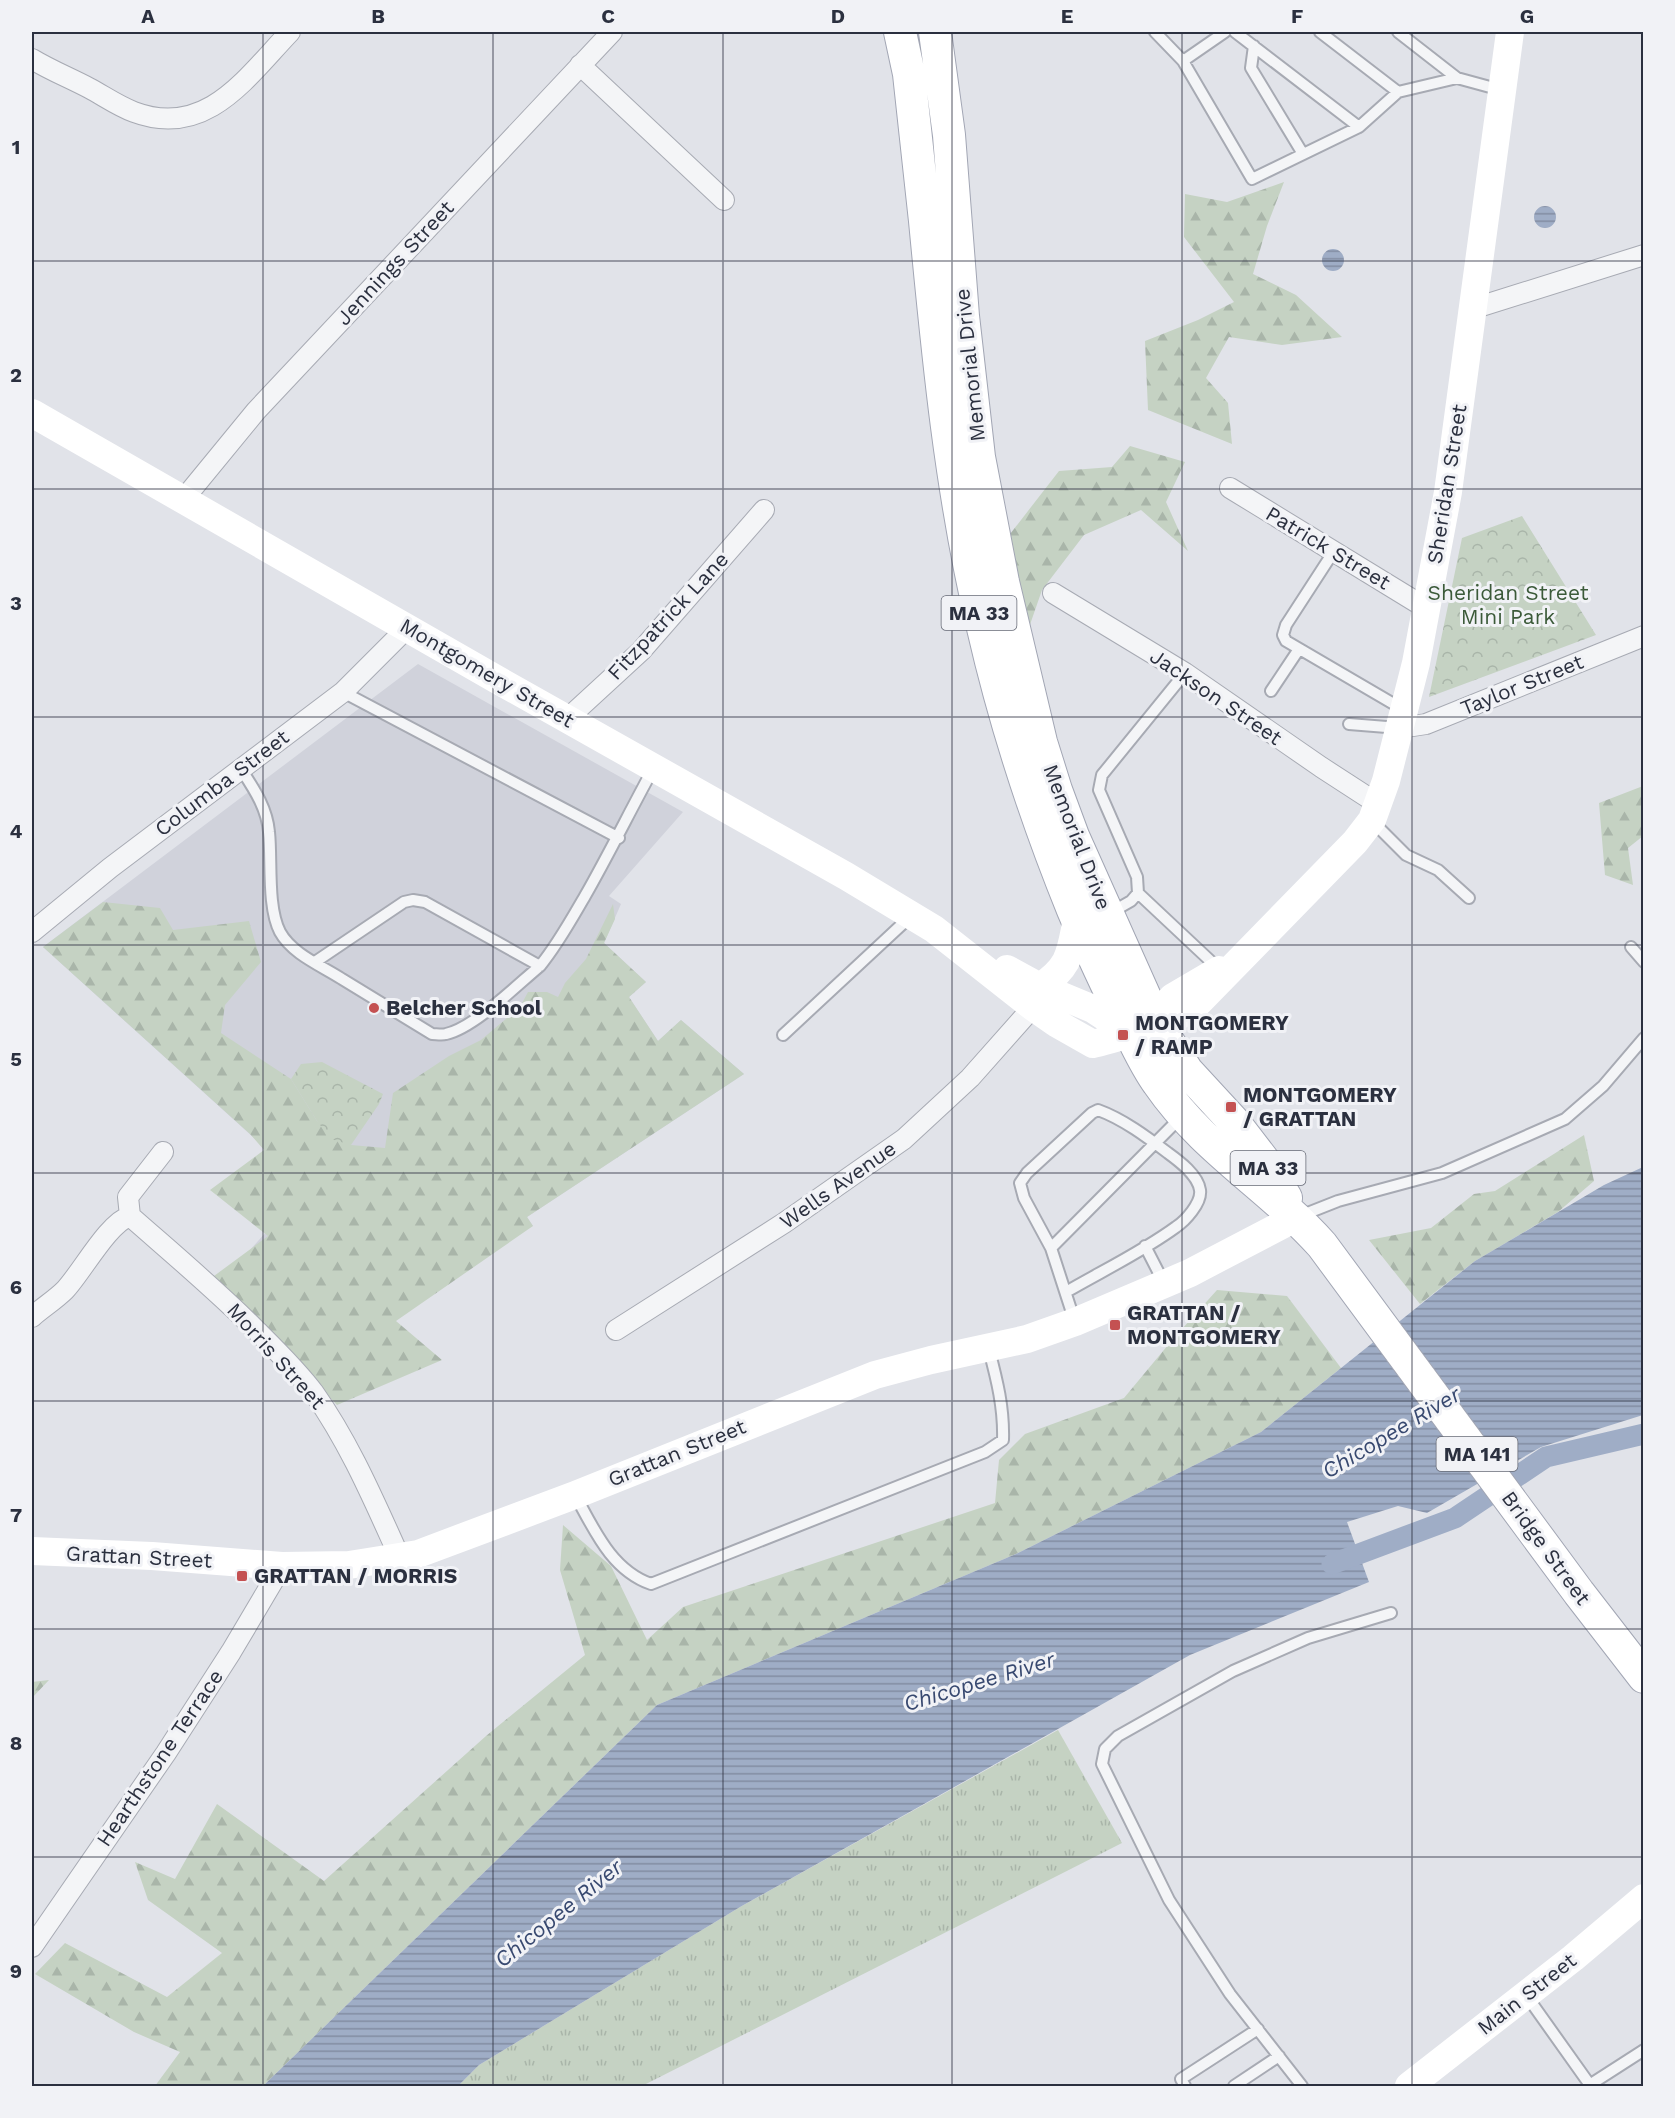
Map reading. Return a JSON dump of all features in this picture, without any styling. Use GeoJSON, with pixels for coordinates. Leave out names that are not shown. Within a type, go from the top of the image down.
{"type":"FeatureCollection","features":[{"type":"Feature","properties":{"kind":"main road","name":"Memorial Drive"},"geometry":{"type":"LineString","coordinates":[[900,32],[909,74],[947,432],[972,580],[983,630],[1016,748],[1050,849],[1092,917]]}},
{"type":"Feature","properties":{"kind":"main road","name":"Memorial Drive"},"geometry":{"type":"LineString","coordinates":[[935,32],[949,135],[972,399],[990,519],[1041,742],[1073,836],[1092,917],[1096,965],[1144,1029],[1143,1061],[1194,1103],[1198,1132],[1242,1154],[1297,1217]]}},
{"type":"Feature","properties":{"kind":"main road","name":"Sheridan Street"},"geometry":{"type":"LineString","coordinates":[[1043,1006],[1093,1044],[1144,1029],[1191,1010],[1223,973],[1247,954],[1354,842],[1375,812],[1386,781],[1416,663],[1448,492],[1510,32]]}},
{"type":"Feature","properties":{"kind":"main road","name":"Montgomery Street"},"geometry":{"type":"LineString","coordinates":[[32,413],[846,876],[941,935],[1043,1006],[1093,1009],[1144,1029]]}},
{"type":"Feature","properties":{"kind":"main road","name":"Memorial Drive"},"geometry":{"type":"LineString","coordinates":[[1043,1006],[1092,917]]}},
{"type":"Feature","properties":{"kind":"main road","name":"Grattan Street"},"geometry":{"type":"LineString","coordinates":[[32,1551],[152,1556],[282,1566],[349,1565],[400,1558],[454,1541],[575,1495],[875,1375],[1027,1339],[1075,1322],[1165,1284],[1248,1244],[1297,1217]]}},
{"type":"Feature","properties":{"kind":"main road","name":"Bridge Street"},"geometry":{"type":"LineString","coordinates":[[1297,1217],[1322,1245],[1579,1593],[1644,1677]]}},
{"type":"Feature","properties":{"kind":"main road","name":"Main Street"},"geometry":{"type":"LineString","coordinates":[[1408,2086],[1526,1995],[1644,1898]]}},
{"type":"Feature","properties":{"kind":"street"},"geometry":{"type":"LineString","coordinates":[[34,65],[133,112],[157,118],[180,119],[198,114],[225,97],[290,32]]}},
{"type":"Feature","properties":{"kind":"street","name":"Jennings Street"},"geometry":{"type":"LineString","coordinates":[[183,500],[256,411],[612,32]]}},
{"type":"Feature","properties":{"kind":"street"},"geometry":{"type":"LineString","coordinates":[[580,65],[724,200]]}},
{"type":"Feature","properties":{"kind":"street"},"geometry":{"type":"LineString","coordinates":[[1472,309],[1644,255]]}},
{"type":"Feature","properties":{"kind":"street","name":"Patrick Street"},"geometry":{"type":"LineString","coordinates":[[1230,488],[1426,608]]}},
{"type":"Feature","properties":{"kind":"street","name":"Fitzpatrick Lane"},"geometry":{"type":"LineString","coordinates":[[567,719],[641,651],[764,510]]}},
{"type":"Feature","properties":{"kind":"street","name":"Jackson Street"},"geometry":{"type":"LineString","coordinates":[[1053,593],[1185,673],[1321,767],[1375,812]]}},
{"type":"Feature","properties":{"kind":"street","name":"Columba Street"},"geometry":{"type":"LineString","coordinates":[[32,932],[110,868],[343,692],[407,628]]}},
{"type":"Feature","properties":{"kind":"street","name":"Taylor Street"},"geometry":{"type":"LineString","coordinates":[[1402,719],[1426,724],[1644,636]]}},
{"type":"Feature","properties":{"kind":"street","name":"Wells Avenue"},"geometry":{"type":"LineString","coordinates":[[616,1330],[784,1223],[904,1139],[1043,1006]]}},
{"type":"Feature","properties":{"kind":"street"},"geometry":{"type":"LineString","coordinates":[[32,1317],[64,1290],[113,1228],[124,1218],[130,1216],[128,1197],[163,1152]]}},
{"type":"Feature","properties":{"kind":"street","name":"Morris Street"},"geometry":{"type":"LineString","coordinates":[[130,1216],[215,1290],[272,1346],[312,1391],[339,1430],[364,1478],[400,1558]]}},
{"type":"Feature","properties":{"kind":"street","name":"Hearthstone Terrace"},"geometry":{"type":"LineString","coordinates":[[32,1947],[166,1753],[231,1652],[282,1566]]}},
{"type":"Feature","properties":{"kind":"lane"},"geometry":{"type":"LineString","coordinates":[[1155,32],[1183,61],[1252,179],[1359,127],[1398,92],[1458,78]]}},
{"type":"Feature","properties":{"kind":"lane"},"geometry":{"type":"LineString","coordinates":[[1183,61],[1225,32]]}},
{"type":"Feature","properties":{"kind":"lane"},"geometry":{"type":"LineString","coordinates":[[1235,32],[1359,127]]}},
{"type":"Feature","properties":{"kind":"lane"},"geometry":{"type":"LineString","coordinates":[[1320,32],[1398,92]]}},
{"type":"Feature","properties":{"kind":"lane"},"geometry":{"type":"LineString","coordinates":[[1398,32],[1458,78],[1502,90]]}},
{"type":"Feature","properties":{"kind":"lane"},"geometry":{"type":"LineString","coordinates":[[1254,46],[1251,68],[1303,154]]}},
{"type":"Feature","properties":{"kind":"lane"},"geometry":{"type":"LineString","coordinates":[[1334,551],[1286,625],[1283,635],[1286,641],[1402,719]]}},
{"type":"Feature","properties":{"kind":"lane"},"geometry":{"type":"LineString","coordinates":[[1271,691],[1299,649]]}},
{"type":"Feature","properties":{"kind":"lane"},"geometry":{"type":"LineString","coordinates":[[1185,673],[1102,775],[1099,790],[1137,877],[1138,893],[1223,973]]}},
{"type":"Feature","properties":{"kind":"lane"},"geometry":{"type":"LineString","coordinates":[[343,692],[619,838]]}},
{"type":"Feature","properties":{"kind":"lane"},"geometry":{"type":"LineString","coordinates":[[1349,724],[1402,719]]}},
{"type":"Feature","properties":{"kind":"lane"},"geometry":{"type":"LineString","coordinates":[[241,769],[258,794],[269,829],[273,910],[281,934],[295,949],[432,1034],[446,1035],[481,1015],[540,966],[557,946],[619,838],[653,767]]}},
{"type":"Feature","properties":{"kind":"lane"},"geometry":{"type":"LineString","coordinates":[[1375,812],[1406,855],[1438,870],[1469,898]]}},
{"type":"Feature","properties":{"kind":"lane"},"geometry":{"type":"LineString","coordinates":[[1092,917],[1131,901],[1138,893]]}},
{"type":"Feature","properties":{"kind":"lane"},"geometry":{"type":"LineString","coordinates":[[315,962],[382,916],[404,902],[412,900],[425,902],[540,966]]}},
{"type":"Feature","properties":{"kind":"lane"},"geometry":{"type":"LineString","coordinates":[[783,1035],[912,916]]}},
{"type":"Feature","properties":{"kind":"lane"},"geometry":{"type":"LineString","coordinates":[[1631,948],[1644,962]]}},
{"type":"Feature","properties":{"kind":"lane"},"geometry":{"type":"LineString","coordinates":[[1297,1217],[1338,1201],[1442,1173],[1565,1119],[1603,1086],[1644,1038]]}},
{"type":"Feature","properties":{"kind":"lane"},"geometry":{"type":"LineString","coordinates":[[1051,1248],[1194,1103]]}},
{"type":"Feature","properties":{"kind":"lane"},"geometry":{"type":"LineString","coordinates":[[1066,1292],[1178,1226],[1192,1210],[1200,1196],[1196,1180],[1183,1164],[1155,1143],[1098,1110],[1027,1173],[1020,1183],[1021,1190],[1051,1248],[1075,1322]]}},
{"type":"Feature","properties":{"kind":"lane"},"geometry":{"type":"LineString","coordinates":[[1145,1246],[1165,1284]]}},
{"type":"Feature","properties":{"kind":"lane"},"geometry":{"type":"LineString","coordinates":[[575,1495],[607,1551],[639,1580],[651,1584],[985,1452],[1003,1440],[1004,1420],[1000,1391],[988,1347]]}},
{"type":"Feature","properties":{"kind":"lane"},"geometry":{"type":"LineString","coordinates":[[1302,2086],[1230,1994],[1169,1900],[1102,1764],[1104,1749],[1118,1736],[1233,1671],[1308,1638],[1391,1613]]}},
{"type":"Feature","properties":{"kind":"lane"},"geometry":{"type":"LineString","coordinates":[[1526,1995],[1589,2086],[1644,2050]]}},
{"type":"Feature","properties":{"kind":"lane"},"geometry":{"type":"LineString","coordinates":[[1185,2086],[1181,2079],[1258,2030]]}},
{"type":"Feature","properties":{"kind":"lane"},"geometry":{"type":"LineString","coordinates":[[1234,2086],[1279,2056]]}},
{"type":"Feature","properties":{"kind":"shaded area","name":"Belcher School"},"geometry":{"type":"Polygon","coordinates":[[[418,664],[683,812],[609,896],[621,904],[604,943],[646,982],[629,997],[658,1041],[681,1020],[744,1074],[527,1217],[533,1226],[225,1278],[307,1186],[43,947],[418,664]]]}},
{"type":"Feature","properties":{"kind":"green space"},"geometry":{"type":"Polygon","coordinates":[[[1284,182],[1267,226],[1253,274],[1296,295],[1342,337],[1282,345],[1229,337],[1206,378],[1228,403],[1232,444],[1148,410],[1145,341],[1198,320],[1234,302],[1184,237],[1185,194],[1227,202],[1284,182]]]}},
{"type":"Feature","properties":{"kind":"green space"},"geometry":{"type":"Polygon","coordinates":[[[1130,446],[1185,462],[1166,502],[1188,551],[1141,510],[1084,535],[1042,590],[1025,639],[1007,538],[1059,471],[1112,467],[1130,446]]]}},
{"type":"Feature","properties":{"kind":"green space","name":"Sheridan Street Mini Park"},"geometry":{"type":"Polygon","coordinates":[[[1522,516],[1596,635],[1429,697],[1462,538],[1522,516]]]}},
{"type":"Feature","properties":{"kind":"green space"},"geometry":{"type":"Polygon","coordinates":[[[1643,786],[1643,836],[1628,848],[1633,885],[1605,875],[1599,803],[1643,786]]]}},
{"type":"Feature","properties":{"kind":"green space"},"geometry":{"type":"Polygon","coordinates":[[[103,902],[160,908],[173,930],[249,921],[261,962],[225,1005],[221,1033],[291,1079],[317,1121],[351,1145],[385,1148],[393,1093],[449,1056],[481,1040],[520,1007],[528,992],[547,992],[558,997],[565,983],[586,959],[613,904],[615,919],[604,943],[646,982],[629,997],[658,1041],[681,1020],[744,1074],[527,1217],[533,1226],[396,1321],[442,1360],[337,1405],[214,1276],[268,1236],[210,1190],[264,1150],[250,1134],[43,947],[103,902]]]}},
{"type":"Feature","properties":{"kind":"green space"},"geometry":{"type":"Polygon","coordinates":[[[322,1062],[383,1094],[379,1104],[351,1145],[331,1139],[291,1079],[301,1064],[322,1062]]]}},
{"type":"Feature","properties":{"kind":"green space"},"geometry":{"type":"Polygon","coordinates":[[[1584,1135],[1594,1181],[1558,1212],[1475,1261],[1420,1304],[1369,1240],[1431,1228],[1474,1194],[1495,1191],[1584,1135]]]}},
{"type":"Feature","properties":{"kind":"green space"},"geometry":{"type":"Polygon","coordinates":[[[1217,1290],[1287,1296],[1341,1368],[1261,1432],[1016,1554],[657,1705],[263,2086],[155,2086],[180,2052],[134,2032],[35,1974],[65,1943],[167,1997],[222,1953],[148,1900],[135,1862],[175,1879],[217,1804],[324,1881],[486,1736],[585,1655],[560,1570],[563,1525],[611,1566],[647,1640],[683,1607],[995,1503],[999,1460],[1025,1434],[1124,1398],[1217,1290]]]}},
{"type":"Feature","properties":{"kind":"green space"},"geometry":{"type":"Polygon","coordinates":[[[49,1680],[32,1698],[32,1682],[49,1680]]]}},
{"type":"Feature","properties":{"kind":"green space"},"geometry":{"type":"Polygon","coordinates":[[[1058,1730],[1122,1843],[642,2086],[458,2086],[479,2065],[740,1907],[1058,1730]]]}},
{"type":"Feature","properties":{"kind":"water"},"geometry":{"type":"Polygon","coordinates":[[[1545,206],[1553,209],[1556,217],[1553,225],[1545,228],[1537,225],[1534,217],[1537,209],[1545,206]]]}},
{"type":"Feature","properties":{"kind":"water"},"geometry":{"type":"Polygon","coordinates":[[[1333,249],[1341,252],[1344,260],[1341,268],[1333,271],[1325,268],[1322,260],[1325,252],[1333,249]]]}},
{"type":"Feature","properties":{"kind":"water","name":"Chicopee River"},"geometry":{"type":"Polygon","coordinates":[[[1643,1167],[1643,1415],[1541,1447],[1427,1513],[1398,1506],[1347,1522],[1369,1582],[1190,1655],[740,1907],[479,2065],[458,2086],[263,2086],[657,1705],[1016,1554],[1261,1432],[1475,1261],[1604,1185],[1643,1167]]]}},
{"type":"Feature","properties":{"kind":"waterway"},"geometry":{"type":"LineString","coordinates":[[1332,1564],[1455,1518],[1546,1457],[1644,1434]]}},
{"type":"Feature","properties":{"kind":"place","name":"Belcher School"},"geometry":{"type":"Point","coordinates":[374,1008]}},
{"type":"Feature","properties":{"kind":"place","name":"MONTGOMERY / RAMP"},"geometry":{"type":"Point","coordinates":[1123,1035]}},
{"type":"Feature","properties":{"kind":"place","name":"MONTGOMERY / GRATTAN"},"geometry":{"type":"Point","coordinates":[1231,1107]}},
{"type":"Feature","properties":{"kind":"place","name":"GRATTAN / MONTGOMERY"},"geometry":{"type":"Point","coordinates":[1115,1325]}},
{"type":"Feature","properties":{"kind":"place","name":"GRATTAN / MORRIS"},"geometry":{"type":"Point","coordinates":[242,1576]}}]}
